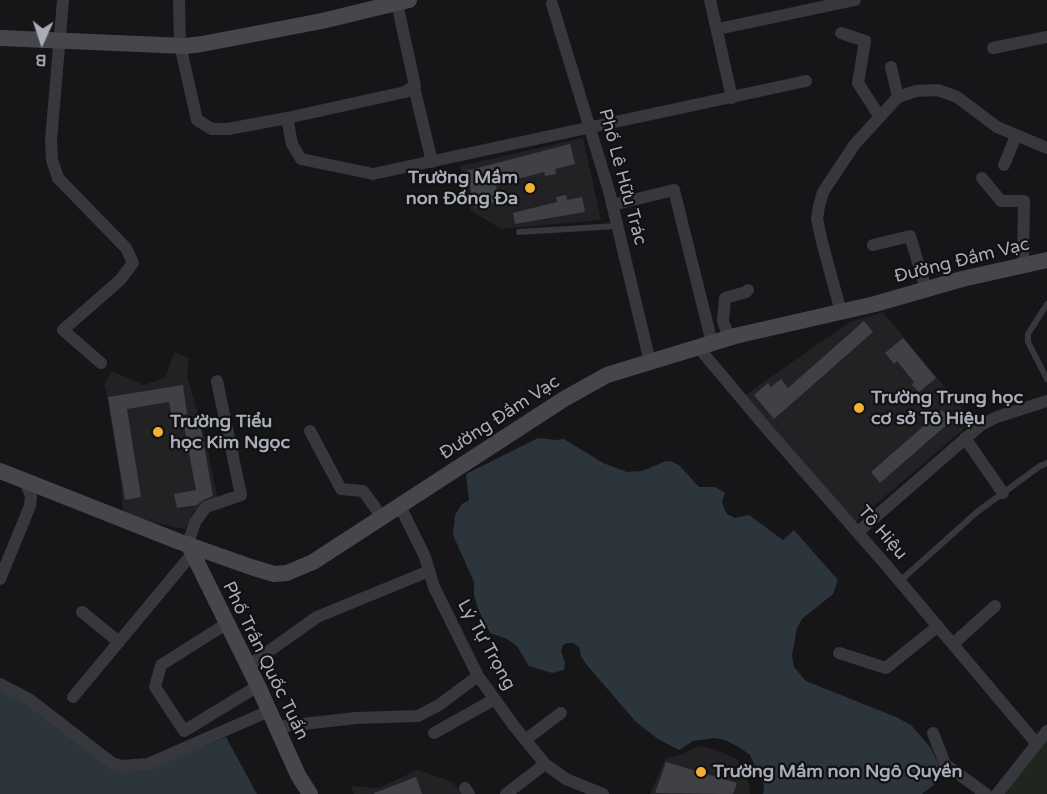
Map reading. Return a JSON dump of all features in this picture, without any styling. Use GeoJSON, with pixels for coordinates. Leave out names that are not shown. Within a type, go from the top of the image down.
{"type":"FeatureCollection","features":[{"type":"Feature","properties":{"kind":"street"},"geometry":{"type":"LineString","coordinates":[[63,0],[51,140],[52,160],[58,178],[126,248],[133,263],[120,280],[63,330],[101,363]]}},
{"type":"Feature","properties":{"kind":"street"},"geometry":{"type":"LineString","coordinates":[[179,0],[180,45],[197,120],[213,129],[228,129],[287,118],[405,92],[414,87]]}},
{"type":"Feature","properties":{"kind":"street"},"geometry":{"type":"LineString","coordinates":[[710,0],[732,98]]}},
{"type":"Feature","properties":{"kind":"street"},"geometry":{"type":"LineString","coordinates":[[718,29],[855,0]]}},
{"type":"Feature","properties":{"kind":"street"},"geometry":{"type":"LineString","coordinates":[[0,38],[202,44],[322,21],[403,1],[414,87],[432,162]]}},
{"type":"Feature","properties":{"kind":"street","name":"Phố Lê Hữu Trác"},"geometry":{"type":"LineString","coordinates":[[549,1],[591,127],[650,362]]}},
{"type":"Feature","properties":{"kind":"street"},"geometry":{"type":"LineString","coordinates":[[841,33],[864,41],[858,83],[880,117]]}},
{"type":"Feature","properties":{"kind":"street"},"geometry":{"type":"LineString","coordinates":[[993,48],[1047,38]]}},
{"type":"Feature","properties":{"kind":"street"},"geometry":{"type":"LineString","coordinates":[[891,67],[898,97]]}},
{"type":"Feature","properties":{"kind":"street"},"geometry":{"type":"LineString","coordinates":[[287,118],[292,144],[301,159],[373,174],[806,81]]}},
{"type":"Feature","properties":{"kind":"street"},"geometry":{"type":"LineString","coordinates":[[841,312],[817,219],[819,206],[823,192],[855,144],[898,97],[916,91],[938,90],[957,97],[997,127],[1047,148]]}},
{"type":"Feature","properties":{"kind":"street"},"geometry":{"type":"LineString","coordinates":[[1004,165],[1016,136]]}},
{"type":"Feature","properties":{"kind":"street"},"geometry":{"type":"LineString","coordinates":[[982,178],[1001,201],[1024,201],[1023,265]]}},
{"type":"Feature","properties":{"kind":"street"},"geometry":{"type":"LineString","coordinates":[[612,205],[674,190],[705,345]]}},
{"type":"Feature","properties":{"kind":"street"},"geometry":{"type":"LineString","coordinates":[[873,245],[910,236],[926,289]]}},
{"type":"Feature","properties":{"kind":"street","name":"Đường Đầm Vạc"},"geometry":{"type":"LineString","coordinates":[[0,471],[190,549],[274,574],[287,573],[313,562],[564,399],[607,375],[729,338],[1047,260]]}},
{"type":"Feature","properties":{"kind":"street"},"geometry":{"type":"LineString","coordinates":[[729,338],[723,321],[725,298],[748,290]]}},
{"type":"Feature","properties":{"kind":"street","name":"Tô Hiệu"},"geometry":{"type":"LineString","coordinates":[[705,345],[767,429],[858,532],[1037,744]]}},
{"type":"Feature","properties":{"kind":"street"},"geometry":{"type":"LineString","coordinates":[[74,697],[190,549],[195,522],[206,507],[241,495],[217,381]]}},
{"type":"Feature","properties":{"kind":"street"},"geometry":{"type":"LineString","coordinates":[[858,532],[981,424],[1047,401]]}},
{"type":"Feature","properties":{"kind":"street"},"geometry":{"type":"LineString","coordinates":[[310,431],[341,489],[363,491],[382,517]]}},
{"type":"Feature","properties":{"kind":"street"},"geometry":{"type":"LineString","coordinates":[[965,438],[1003,493]]}},
{"type":"Feature","properties":{"kind":"street"},"geometry":{"type":"LineString","coordinates":[[0,579],[30,506],[31,496],[26,481]]}},
{"type":"Feature","properties":{"kind":"street","name":"Lý Tự Trọng"},"geometry":{"type":"LineString","coordinates":[[400,506],[425,557],[434,587],[478,676],[545,764],[566,779],[603,794]]}},
{"type":"Feature","properties":{"kind":"street","name":"Phố Trần Quốc Tuấn"},"geometry":{"type":"LineString","coordinates":[[190,549],[258,686],[298,775],[310,794]]}},
{"type":"Feature","properties":{"kind":"street"},"geometry":{"type":"LineString","coordinates":[[248,666],[317,617],[429,571]]}},
{"type":"Feature","properties":{"kind":"street"},"geometry":{"type":"LineString","coordinates":[[953,644],[995,606]]}},
{"type":"Feature","properties":{"kind":"street"},"geometry":{"type":"LineString","coordinates":[[82,612],[119,642]]}},
{"type":"Feature","properties":{"kind":"street"},"geometry":{"type":"LineString","coordinates":[[226,624],[161,665],[155,687],[184,731],[258,686]]}},
{"type":"Feature","properties":{"kind":"street"},"geometry":{"type":"LineString","coordinates":[[839,653],[886,668],[938,626]]}},
{"type":"Feature","properties":{"kind":"street"},"geometry":{"type":"LineString","coordinates":[[276,727],[356,718],[418,716],[439,705],[478,676]]}},
{"type":"Feature","properties":{"kind":"street"},"geometry":{"type":"LineString","coordinates":[[0,684],[29,699],[112,763],[121,766],[148,764],[269,711]]}},
{"type":"Feature","properties":{"kind":"street"},"geometry":{"type":"LineString","coordinates":[[434,733],[495,699]]}},
{"type":"Feature","properties":{"kind":"street"},"geometry":{"type":"LineString","coordinates":[[525,740],[561,713]]}},
{"type":"Feature","properties":{"kind":"street"},"geometry":{"type":"LineString","coordinates":[[997,794],[1047,731]]}},
{"type":"Feature","properties":{"kind":"street"},"geometry":{"type":"LineString","coordinates":[[933,733],[945,764],[986,794]]}},
{"type":"Feature","properties":{"kind":"street"},"geometry":{"type":"LineString","coordinates":[[506,794],[545,764]]}},
{"type":"Feature","properties":{"kind":"lane"},"geometry":{"type":"LineString","coordinates":[[519,232],[617,226]]}},
{"type":"Feature","properties":{"kind":"lane"},"geometry":{"type":"LineString","coordinates":[[1047,304],[1028,334],[1028,342],[1047,380]]}},
{"type":"Feature","properties":{"kind":"lane"},"geometry":{"type":"LineString","coordinates":[[900,581],[977,512],[1047,463]]}},
{"type":"Feature","properties":{"kind":"shaded area","name":"Trường Mầm non Đống Đa"},"geometry":{"type":"Polygon","coordinates":[[[583,138],[601,220],[501,229],[470,210],[460,166],[583,138]]]}},
{"type":"Feature","properties":{"kind":"shaded area","name":"Trường Trung học cơ sở Tô Hiệu"},"geometry":{"type":"Polygon","coordinates":[[[883,312],[973,421],[854,523],[745,395],[850,322],[883,312]]]}},
{"type":"Feature","properties":{"kind":"shaded area","name":"Trường Tiểu học Kim Ngọc"},"geometry":{"type":"Polygon","coordinates":[[[174,352],[189,358],[187,376],[206,442],[218,500],[193,512],[185,529],[123,516],[121,484],[104,384],[112,371],[144,385],[165,378],[174,352]]]}},
{"type":"Feature","properties":{"kind":"shaded area"},"geometry":{"type":"Polygon","coordinates":[[[538,438],[564,439],[603,463],[627,472],[642,471],[666,461],[673,462],[680,466],[699,487],[715,487],[725,493],[722,501],[727,514],[735,518],[749,515],[783,540],[794,530],[838,580],[833,594],[802,619],[797,628],[792,656],[794,667],[806,681],[911,725],[931,748],[942,772],[935,784],[922,794],[763,794],[764,786],[750,755],[739,747],[715,738],[693,741],[679,750],[658,739],[636,722],[586,664],[579,647],[573,643],[563,645],[561,651],[565,663],[564,670],[552,673],[529,666],[517,646],[507,639],[490,633],[478,609],[474,595],[474,582],[453,535],[455,515],[462,504],[469,500],[466,474],[538,438]]]}},
{"type":"Feature","properties":{"kind":"shaded area"},"geometry":{"type":"Polygon","coordinates":[[[0,689],[26,702],[96,756],[149,768],[226,737],[257,794],[0,794],[0,689]]]}},
{"type":"Feature","properties":{"kind":"shaded area"},"geometry":{"type":"Polygon","coordinates":[[[1047,733],[1047,794],[999,794],[1047,733]]]}},
{"type":"Feature","properties":{"kind":"shaded area","name":"Trường Mầm non Ngô Quyền"},"geometry":{"type":"Polygon","coordinates":[[[697,746],[717,750],[737,759],[749,784],[750,794],[650,794],[666,758],[683,754],[697,746]]]}},
{"type":"Feature","properties":{"kind":"shaded area"},"geometry":{"type":"Polygon","coordinates":[[[417,770],[450,781],[465,794],[354,794],[351,786],[379,788],[417,770]]]}},
{"type":"Feature","properties":{"kind":"building"},"geometry":{"type":"Polygon","coordinates":[[[570,144],[575,164],[555,169],[556,174],[545,176],[544,172],[502,183],[496,186],[500,201],[475,208],[466,171],[570,144]]]}},
{"type":"Feature","properties":{"kind":"building"},"geometry":{"type":"Polygon","coordinates":[[[566,195],[567,200],[582,197],[585,212],[515,224],[513,213],[557,202],[556,197],[566,195]]]}},
{"type":"Feature","properties":{"kind":"building"},"geometry":{"type":"Polygon","coordinates":[[[864,321],[873,332],[774,419],[754,395],[768,383],[771,387],[781,379],[788,388],[864,321]]]}},
{"type":"Feature","properties":{"kind":"building"},"geometry":{"type":"Polygon","coordinates":[[[903,338],[936,378],[919,392],[897,361],[894,364],[885,353],[903,338]]]}},
{"type":"Feature","properties":{"kind":"building"},"geometry":{"type":"Polygon","coordinates":[[[183,385],[187,414],[172,417],[169,402],[127,409],[141,497],[125,500],[108,397],[183,385]]]}},
{"type":"Feature","properties":{"kind":"building"},"geometry":{"type":"Polygon","coordinates":[[[942,410],[951,421],[880,483],[871,472],[942,410]]]}},
{"type":"Feature","properties":{"kind":"building"},"geometry":{"type":"Polygon","coordinates":[[[200,423],[213,496],[197,505],[177,508],[174,494],[196,490],[184,426],[200,423]]]}},
{"type":"Feature","properties":{"kind":"building"},"geometry":{"type":"Polygon","coordinates":[[[666,762],[737,783],[733,794],[655,793],[666,762]]]}},
{"type":"Feature","properties":{"kind":"building"},"geometry":{"type":"Polygon","coordinates":[[[416,777],[422,794],[374,794],[374,793],[416,777]]]}},
{"type":"Feature","properties":{"kind":"place","name":"Trường Mầm non Đống Đa"},"geometry":{"type":"Point","coordinates":[530,188]}},
{"type":"Feature","properties":{"kind":"place","name":"Trường Trung học cơ sở Tô Hiệu"},"geometry":{"type":"Point","coordinates":[859,408]}},
{"type":"Feature","properties":{"kind":"place","name":"Trường Tiểu học Kim Ngọc"},"geometry":{"type":"Point","coordinates":[158,432]}},
{"type":"Feature","properties":{"kind":"place","name":"Trường Mầm non Ngô Quyền"},"geometry":{"type":"Point","coordinates":[701,772]}}]}
